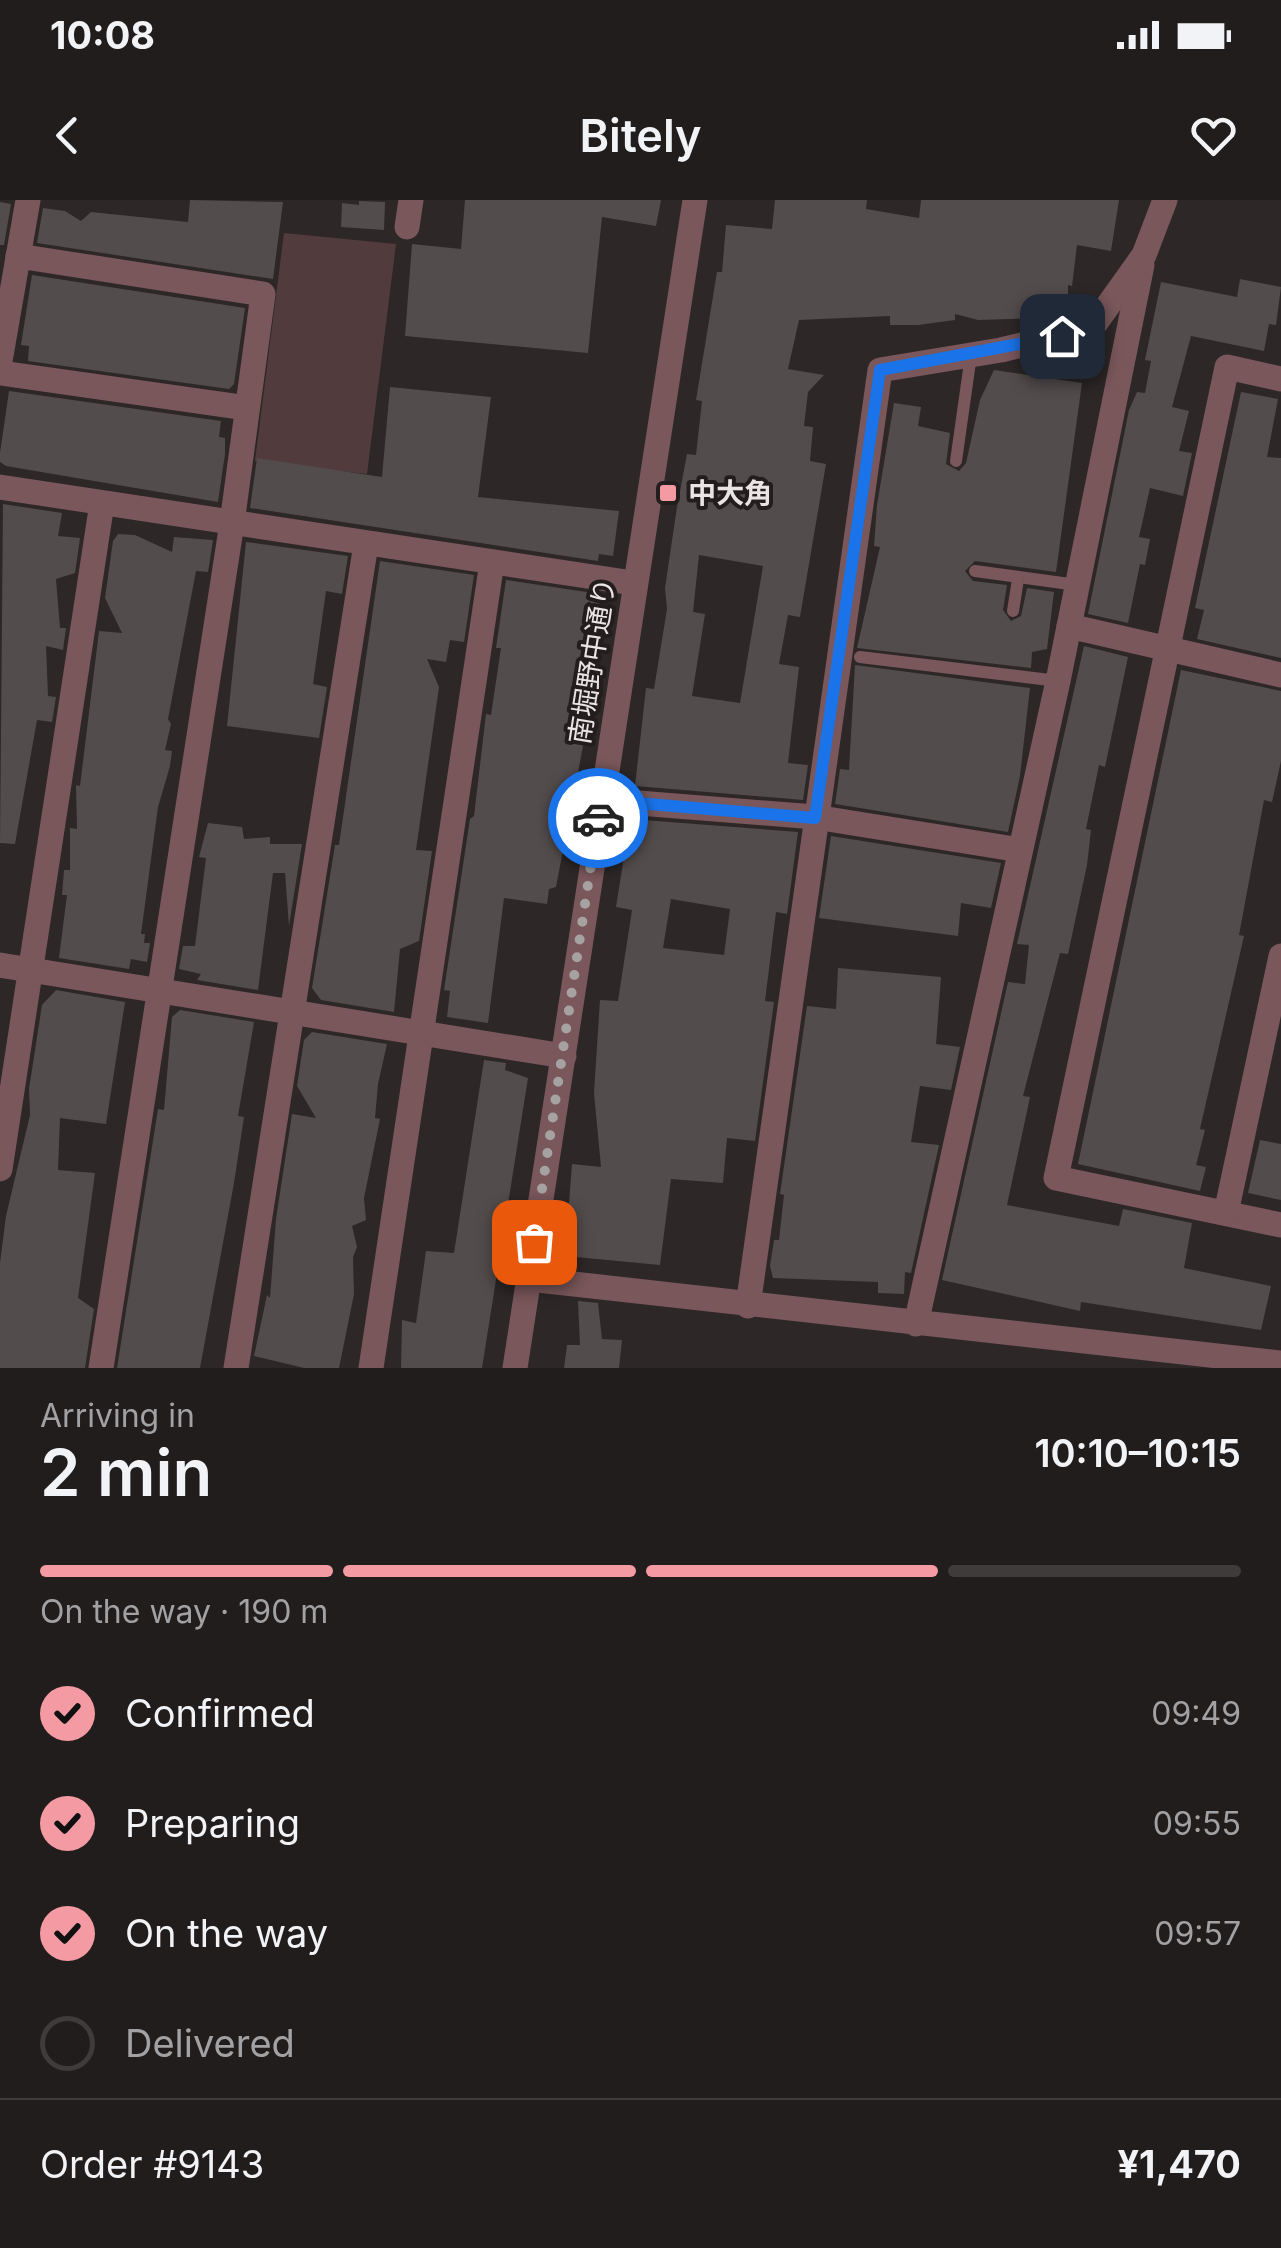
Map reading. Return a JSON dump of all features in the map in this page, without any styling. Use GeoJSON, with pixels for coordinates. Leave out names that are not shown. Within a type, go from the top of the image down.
{"type":"FeatureCollection","features":[{"type":"Feature","properties":{"kind":"street"},"geometry":{"type":"LineString","coordinates":[[0,361],[11,269],[28,200]]}},
{"type":"Feature","properties":{"kind":"street"},"geometry":{"type":"LineString","coordinates":[[407,227],[411,200]]}},
{"type":"Feature","properties":{"kind":"street","name":"南堀野中通り"},"geometry":{"type":"LineString","coordinates":[[515,1368],[695,200]]}},
{"type":"Feature","properties":{"kind":"street"},"geometry":{"type":"LineString","coordinates":[[916,1324],[1058,681],[1144,255],[1164,200]]}},
{"type":"Feature","properties":{"kind":"street"},"geometry":{"type":"LineString","coordinates":[[748,1306],[880,370],[1092,328],[1144,255]]}},
{"type":"Feature","properties":{"kind":"street"},"geometry":{"type":"LineString","coordinates":[[11,269],[262,294],[232,523],[101,1368]]}},
{"type":"Feature","properties":{"kind":"street"},"geometry":{"type":"LineString","coordinates":[[1281,379],[1227,367],[1056,1178],[1281,1225]]}},
{"type":"Feature","properties":{"kind":"street"},"geometry":{"type":"LineString","coordinates":[[0,372],[247,408]]}},
{"type":"Feature","properties":{"kind":"street"},"geometry":{"type":"LineString","coordinates":[[0,488],[633,583]]}},
{"type":"Feature","properties":{"kind":"street"},"geometry":{"type":"LineString","coordinates":[[0,1169],[102,503]]}},
{"type":"Feature","properties":{"kind":"street"},"geometry":{"type":"LineString","coordinates":[[236,1368],[366,544]]}},
{"type":"Feature","properties":{"kind":"street"},"geometry":{"type":"LineString","coordinates":[[371,1368],[492,562]]}},
{"type":"Feature","properties":{"kind":"street"},"geometry":{"type":"LineString","coordinates":[[1069,626],[1281,675]]}},
{"type":"Feature","properties":{"kind":"street"},"geometry":{"type":"LineString","coordinates":[[601,800],[815,818],[1020,850]]}},
{"type":"Feature","properties":{"kind":"street"},"geometry":{"type":"LineString","coordinates":[[1226,1212],[1281,956]]}},
{"type":"Feature","properties":{"kind":"street"},"geometry":{"type":"LineString","coordinates":[[0,965],[564,1056]]}},
{"type":"Feature","properties":{"kind":"street"},"geometry":{"type":"LineString","coordinates":[[528,1279],[916,1324],[1280,1358]]}},
{"type":"Feature","properties":{"kind":"lane"},"geometry":{"type":"LineString","coordinates":[[956,461],[970,354]]}},
{"type":"Feature","properties":{"kind":"lane"},"geometry":{"type":"LineString","coordinates":[[975,571],[1077,585]]}},
{"type":"Feature","properties":{"kind":"lane"},"geometry":{"type":"LineString","coordinates":[[1013,611],[1018,579]]}},
{"type":"Feature","properties":{"kind":"lane"},"geometry":{"type":"LineString","coordinates":[[860,657],[1058,681]]}},
{"type":"Feature","properties":{"kind":"shaded area"},"geometry":{"type":"Polygon","coordinates":[[[284,233],[396,244],[367,474],[255,461],[284,233]]]}},
{"type":"Feature","properties":{"kind":"building"},"geometry":{"type":"Polygon","coordinates":[[[190,200],[283,202],[273,279],[37,243],[43,208],[65,211],[81,221],[91,212],[188,222],[190,200]]]}},
{"type":"Feature","properties":{"kind":"building"},"geometry":{"type":"Polygon","coordinates":[[[465,200],[661,200],[656,226],[602,217],[588,353],[405,336],[412,244],[461,249],[465,200]]]}},
{"type":"Feature","properties":{"kind":"building"},"geometry":{"type":"Polygon","coordinates":[[[775,200],[867,200],[866,209],[919,218],[921,200],[1119,200],[1111,251],[1077,245],[1072,286],[1068,285],[1068,317],[978,320],[955,314],[955,320],[918,325],[890,325],[890,316],[799,320],[788,369],[824,375],[808,392],[804,426],[813,427],[810,461],[826,464],[800,617],[788,615],[779,664],[799,667],[788,763],[808,765],[803,800],[635,786],[646,688],[654,689],[667,609],[665,588],[677,507],[687,454],[696,455],[702,401],[696,400],[717,272],[722,272],[726,225],[772,229],[775,200]],[[699,555],[693,612],[705,614],[692,696],[740,703],[763,566],[699,555]]]}},
{"type":"Feature","properties":{"kind":"building"},"geometry":{"type":"Polygon","coordinates":[[[359,201],[385,202],[384,230],[341,227],[342,203],[359,205],[359,201]]]}},
{"type":"Feature","properties":{"kind":"building"},"geometry":{"type":"Polygon","coordinates":[[[0,202],[11,204],[4,245],[0,245],[0,202]]]}},
{"type":"Feature","properties":{"kind":"building"},"geometry":{"type":"Polygon","coordinates":[[[32,275],[245,308],[234,384],[229,389],[28,361],[29,346],[21,345],[32,275]]]}},
{"type":"Feature","properties":{"kind":"building"},"geometry":{"type":"Polygon","coordinates":[[[1240,279],[1281,287],[1276,325],[1269,324],[1264,351],[1191,336],[1172,407],[1189,411],[1179,451],[1192,453],[1183,496],[1150,488],[1139,537],[1150,539],[1145,565],[1140,564],[1128,623],[1088,614],[1129,410],[1137,392],[1145,393],[1151,361],[1145,360],[1161,282],[1237,297],[1240,279]]]}},
{"type":"Feature","properties":{"kind":"building"},"geometry":{"type":"Polygon","coordinates":[[[994,370],[1082,383],[1056,572],[975,561],[965,571],[973,581],[1007,585],[1003,610],[1011,621],[1021,616],[1027,588],[1054,592],[1047,649],[1032,652],[1031,668],[857,648],[880,547],[874,546],[877,505],[894,403],[921,407],[918,426],[950,433],[946,464],[959,471],[966,463],[980,400],[994,370]]]}},
{"type":"Feature","properties":{"kind":"building"},"geometry":{"type":"Polygon","coordinates":[[[390,387],[491,397],[478,497],[619,511],[613,556],[599,554],[598,561],[250,508],[257,458],[382,477],[390,387]]]}},
{"type":"Feature","properties":{"kind":"building"},"geometry":{"type":"Polygon","coordinates":[[[9,391],[221,421],[219,437],[225,438],[225,454],[218,502],[6,466],[0,462],[0,453],[9,391]]]}},
{"type":"Feature","properties":{"kind":"building"},"geometry":{"type":"Polygon","coordinates":[[[1241,392],[1278,399],[1267,457],[1281,458],[1281,658],[1197,639],[1204,610],[1195,608],[1241,392]]]}},
{"type":"Feature","properties":{"kind":"building"},"geometry":{"type":"Polygon","coordinates":[[[3,504],[62,513],[58,536],[80,538],[75,573],[56,579],[60,628],[66,628],[63,650],[46,646],[48,696],[56,697],[52,722],[37,720],[15,844],[0,843],[3,504]]]}},
{"type":"Feature","properties":{"kind":"building"},"geometry":{"type":"Polygon","coordinates":[[[118,534],[135,535],[172,552],[174,537],[213,540],[208,572],[196,571],[168,719],[171,724],[165,750],[172,751],[158,807],[141,934],[145,934],[144,943],[150,943],[147,962],[131,959],[129,969],[59,958],[67,895],[62,895],[64,870],[70,870],[70,828],[77,829],[76,785],[80,786],[99,631],[122,633],[105,598],[113,541],[118,534]]]}},
{"type":"Feature","properties":{"kind":"building"},"geometry":{"type":"Polygon","coordinates":[[[246,542],[348,556],[342,594],[326,591],[313,684],[327,687],[319,738],[227,726],[246,542]]]}},
{"type":"Feature","properties":{"kind":"building"},"geometry":{"type":"Polygon","coordinates":[[[380,561],[474,575],[464,642],[450,640],[446,662],[427,659],[439,687],[416,850],[432,851],[419,941],[400,949],[394,1012],[321,1000],[312,988],[335,845],[339,845],[380,561]]]}},
{"type":"Feature","properties":{"kind":"building"},"geometry":{"type":"Polygon","coordinates":[[[506,580],[593,593],[600,604],[593,694],[556,887],[549,889],[547,904],[504,898],[488,1023],[447,1017],[450,991],[444,990],[470,819],[474,816],[486,714],[491,715],[506,580]]]}},
{"type":"Feature","properties":{"kind":"building"},"geometry":{"type":"Polygon","coordinates":[[[1084,646],[1128,657],[1105,767],[1099,765],[1086,829],[1091,830],[1087,865],[1068,954],[1060,953],[1023,1096],[1030,1097],[1007,1205],[1119,1226],[1123,1209],[1192,1223],[1184,1268],[1271,1286],[1261,1330],[1081,1302],[1080,1311],[942,1280],[1008,982],[1025,984],[1029,945],[1017,944],[1084,646]]]}},
{"type":"Feature","properties":{"kind":"building"},"geometry":{"type":"Polygon","coordinates":[[[855,665],[1030,688],[1020,776],[1008,832],[835,804],[840,769],[849,770],[855,665]]]}},
{"type":"Feature","properties":{"kind":"building"},"geometry":{"type":"Polygon","coordinates":[[[1181,670],[1281,691],[1281,761],[1272,802],[1264,800],[1239,935],[1244,936],[1200,1129],[1205,1130],[1196,1165],[1206,1167],[1200,1191],[1078,1164],[1181,670]]]}},
{"type":"Feature","properties":{"kind":"building"},"geometry":{"type":"Polygon","coordinates":[[[630,819],[798,832],[787,914],[776,912],[765,1001],[774,1002],[755,1141],[727,1138],[723,1183],[671,1179],[660,1265],[565,1256],[572,1164],[601,1167],[594,1093],[600,1000],[618,1001],[632,910],[616,907],[630,819]],[[671,899],[663,948],[724,955],[730,909],[671,899]]]}},
{"type":"Feature","properties":{"kind":"building"},"geometry":{"type":"Polygon","coordinates":[[[208,823],[242,827],[244,839],[270,837],[270,844],[302,844],[289,926],[285,873],[273,873],[258,990],[197,980],[201,974],[179,969],[183,946],[195,946],[206,858],[199,857],[208,823]]]}},
{"type":"Feature","properties":{"kind":"building"},"geometry":{"type":"Polygon","coordinates":[[[831,836],[1001,863],[991,908],[961,903],[958,936],[819,918],[831,836]]]}},
{"type":"Feature","properties":{"kind":"building"},"geometry":{"type":"Polygon","coordinates":[[[838,968],[941,977],[936,1044],[960,1047],[951,1090],[920,1086],[911,1142],[939,1145],[911,1273],[905,1272],[904,1294],[878,1293],[878,1282],[773,1278],[770,1266],[774,1240],[779,1240],[784,1195],[780,1194],[807,1006],[836,1009],[838,968]]]}},
{"type":"Feature","properties":{"kind":"building"},"geometry":{"type":"Polygon","coordinates":[[[56,990],[125,1002],[106,1124],[60,1118],[58,1170],[95,1173],[78,1298],[94,1309],[85,1368],[0,1368],[0,1263],[6,1216],[30,1115],[29,1089],[42,1005],[56,990]]]}},
{"type":"Feature","properties":{"kind":"building"},"geometry":{"type":"Polygon","coordinates":[[[180,1010],[254,1022],[238,1116],[244,1117],[234,1183],[200,1368],[117,1368],[158,1109],[164,1110],[172,1017],[180,1010]]]}},
{"type":"Feature","properties":{"kind":"building"},"geometry":{"type":"Polygon","coordinates":[[[312,1032],[387,1044],[378,1084],[375,1118],[380,1119],[364,1198],[366,1220],[352,1226],[357,1247],[353,1257],[354,1294],[339,1368],[304,1368],[254,1356],[267,1295],[270,1298],[276,1219],[292,1114],[316,1118],[297,1086],[304,1040],[312,1032]]]}},
{"type":"Feature","properties":{"kind":"building"},"geometry":{"type":"Polygon","coordinates":[[[484,1060],[506,1063],[505,1070],[528,1078],[482,1368],[401,1368],[402,1320],[416,1323],[426,1251],[454,1253],[484,1060]]]}},
{"type":"Feature","properties":{"kind":"building"},"geometry":{"type":"Polygon","coordinates":[[[1260,1140],[1281,1144],[1281,1200],[1248,1193],[1260,1140]]]}},
{"type":"Feature","properties":{"kind":"building"},"geometry":{"type":"Polygon","coordinates":[[[578,1301],[598,1303],[602,1339],[622,1340],[619,1368],[564,1368],[567,1345],[580,1345],[578,1301]]]}},
{"type":"Feature","properties":{"kind":"way so far"},"geometry":{"type":"LineString","coordinates":[[534,1242],[598,818]]}},
{"type":"Feature","properties":{"kind":"place","name":"中大角"},"geometry":{"type":"Point","coordinates":[668,493]}},
{"type":"Feature","properties":{"kind":"route"},"geometry":{"type":"LineString","coordinates":[[598,818],[601,800],[815,818],[880,370],[1062,336]]}}]}
